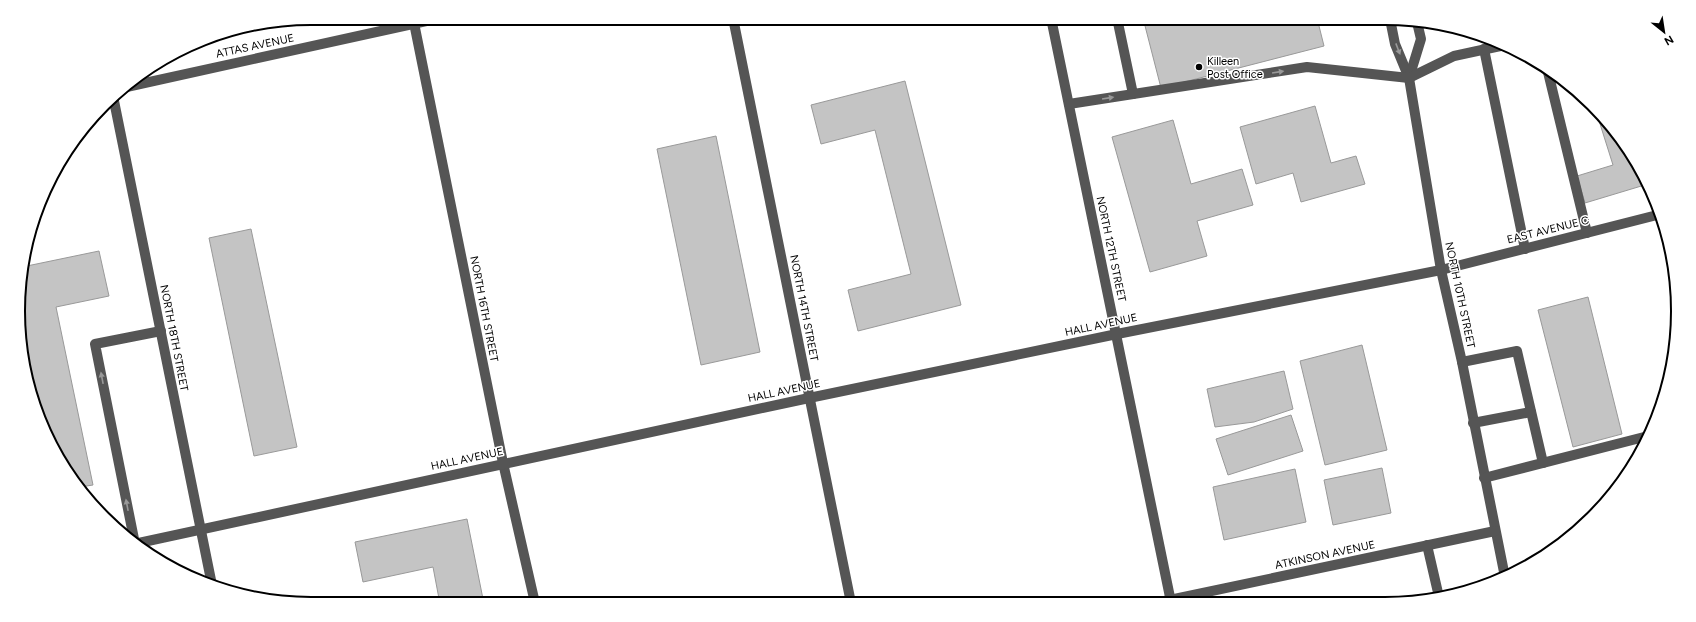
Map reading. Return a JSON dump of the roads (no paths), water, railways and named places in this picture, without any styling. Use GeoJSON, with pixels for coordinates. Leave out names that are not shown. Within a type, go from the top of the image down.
{"type":"FeatureCollection","features":[{"type":"Feature","properties":{"kind":"street","name":"ATTAS AVENUE"},"geometry":{"type":"LineString","coordinates":[[136,85],[397,25]]}},
{"type":"Feature","properties":{"kind":"street","name":"NORTH 16TH STREET"},"geometry":{"type":"LineString","coordinates":[[415,25],[503,464],[533,597]]}},
{"type":"Feature","properties":{"kind":"street","name":"NORTH 14TH STREET"},"geometry":{"type":"LineString","coordinates":[[734,25],[850,597]]}},
{"type":"Feature","properties":{"kind":"street","name":"NORTH 12TH STREET"},"geometry":{"type":"LineString","coordinates":[[1052,25],[1117,334],[1166,597]]}},
{"type":"Feature","properties":{"kind":"street"},"geometry":{"type":"LineString","coordinates":[[1118,25],[1133,94]]}},
{"type":"Feature","properties":{"kind":"street","name":"NORTH 10TH STREET"},"geometry":{"type":"LineString","coordinates":[[1391,25],[1395,44],[1409,78],[1441,270],[1462,362],[1504,571]]}},
{"type":"Feature","properties":{"kind":"street"},"geometry":{"type":"LineString","coordinates":[[1409,78],[1421,39],[1419,27]]}},
{"type":"Feature","properties":{"kind":"street"},"geometry":{"type":"LineString","coordinates":[[1069,104],[1307,67],[1409,78],[1454,56],[1493,47]]}},
{"type":"Feature","properties":{"kind":"street"},"geometry":{"type":"LineString","coordinates":[[1484,49],[1525,248]]}},
{"type":"Feature","properties":{"kind":"street"},"geometry":{"type":"LineString","coordinates":[[1549,77],[1588,233]]}},
{"type":"Feature","properties":{"kind":"street","name":"NORTH 18TH STREET"},"geometry":{"type":"LineString","coordinates":[[115,103],[211,579]]}},
{"type":"Feature","properties":{"kind":"street","name":"EAST AVENUE C"},"geometry":{"type":"LineString","coordinates":[[1441,270],[1655,216]]}},
{"type":"Feature","properties":{"kind":"street","name":"HALL AVENUE"},"geometry":{"type":"LineString","coordinates":[[143,542],[809,398],[1117,334],[1441,270]]}},
{"type":"Feature","properties":{"kind":"street"},"geometry":{"type":"LineString","coordinates":[[132,534],[95,344],[161,331]]}},
{"type":"Feature","properties":{"kind":"street"},"geometry":{"type":"LineString","coordinates":[[1462,362],[1517,351],[1543,463]]}},
{"type":"Feature","properties":{"kind":"street"},"geometry":{"type":"LineString","coordinates":[[1473,423],[1531,412]]}},
{"type":"Feature","properties":{"kind":"street"},"geometry":{"type":"LineString","coordinates":[[1484,478],[1642,438]]}},
{"type":"Feature","properties":{"kind":"street","name":"ATKINSON AVENUE"},"geometry":{"type":"LineString","coordinates":[[1186,597],[1495,531]]}},
{"type":"Feature","properties":{"kind":"street"},"geometry":{"type":"LineString","coordinates":[[1427,545],[1438,592]]}},
{"type":"Feature","properties":{"kind":"place","name":"Killeen Post Office"},"geometry":{"type":"Point","coordinates":[1199,67]}}]}
